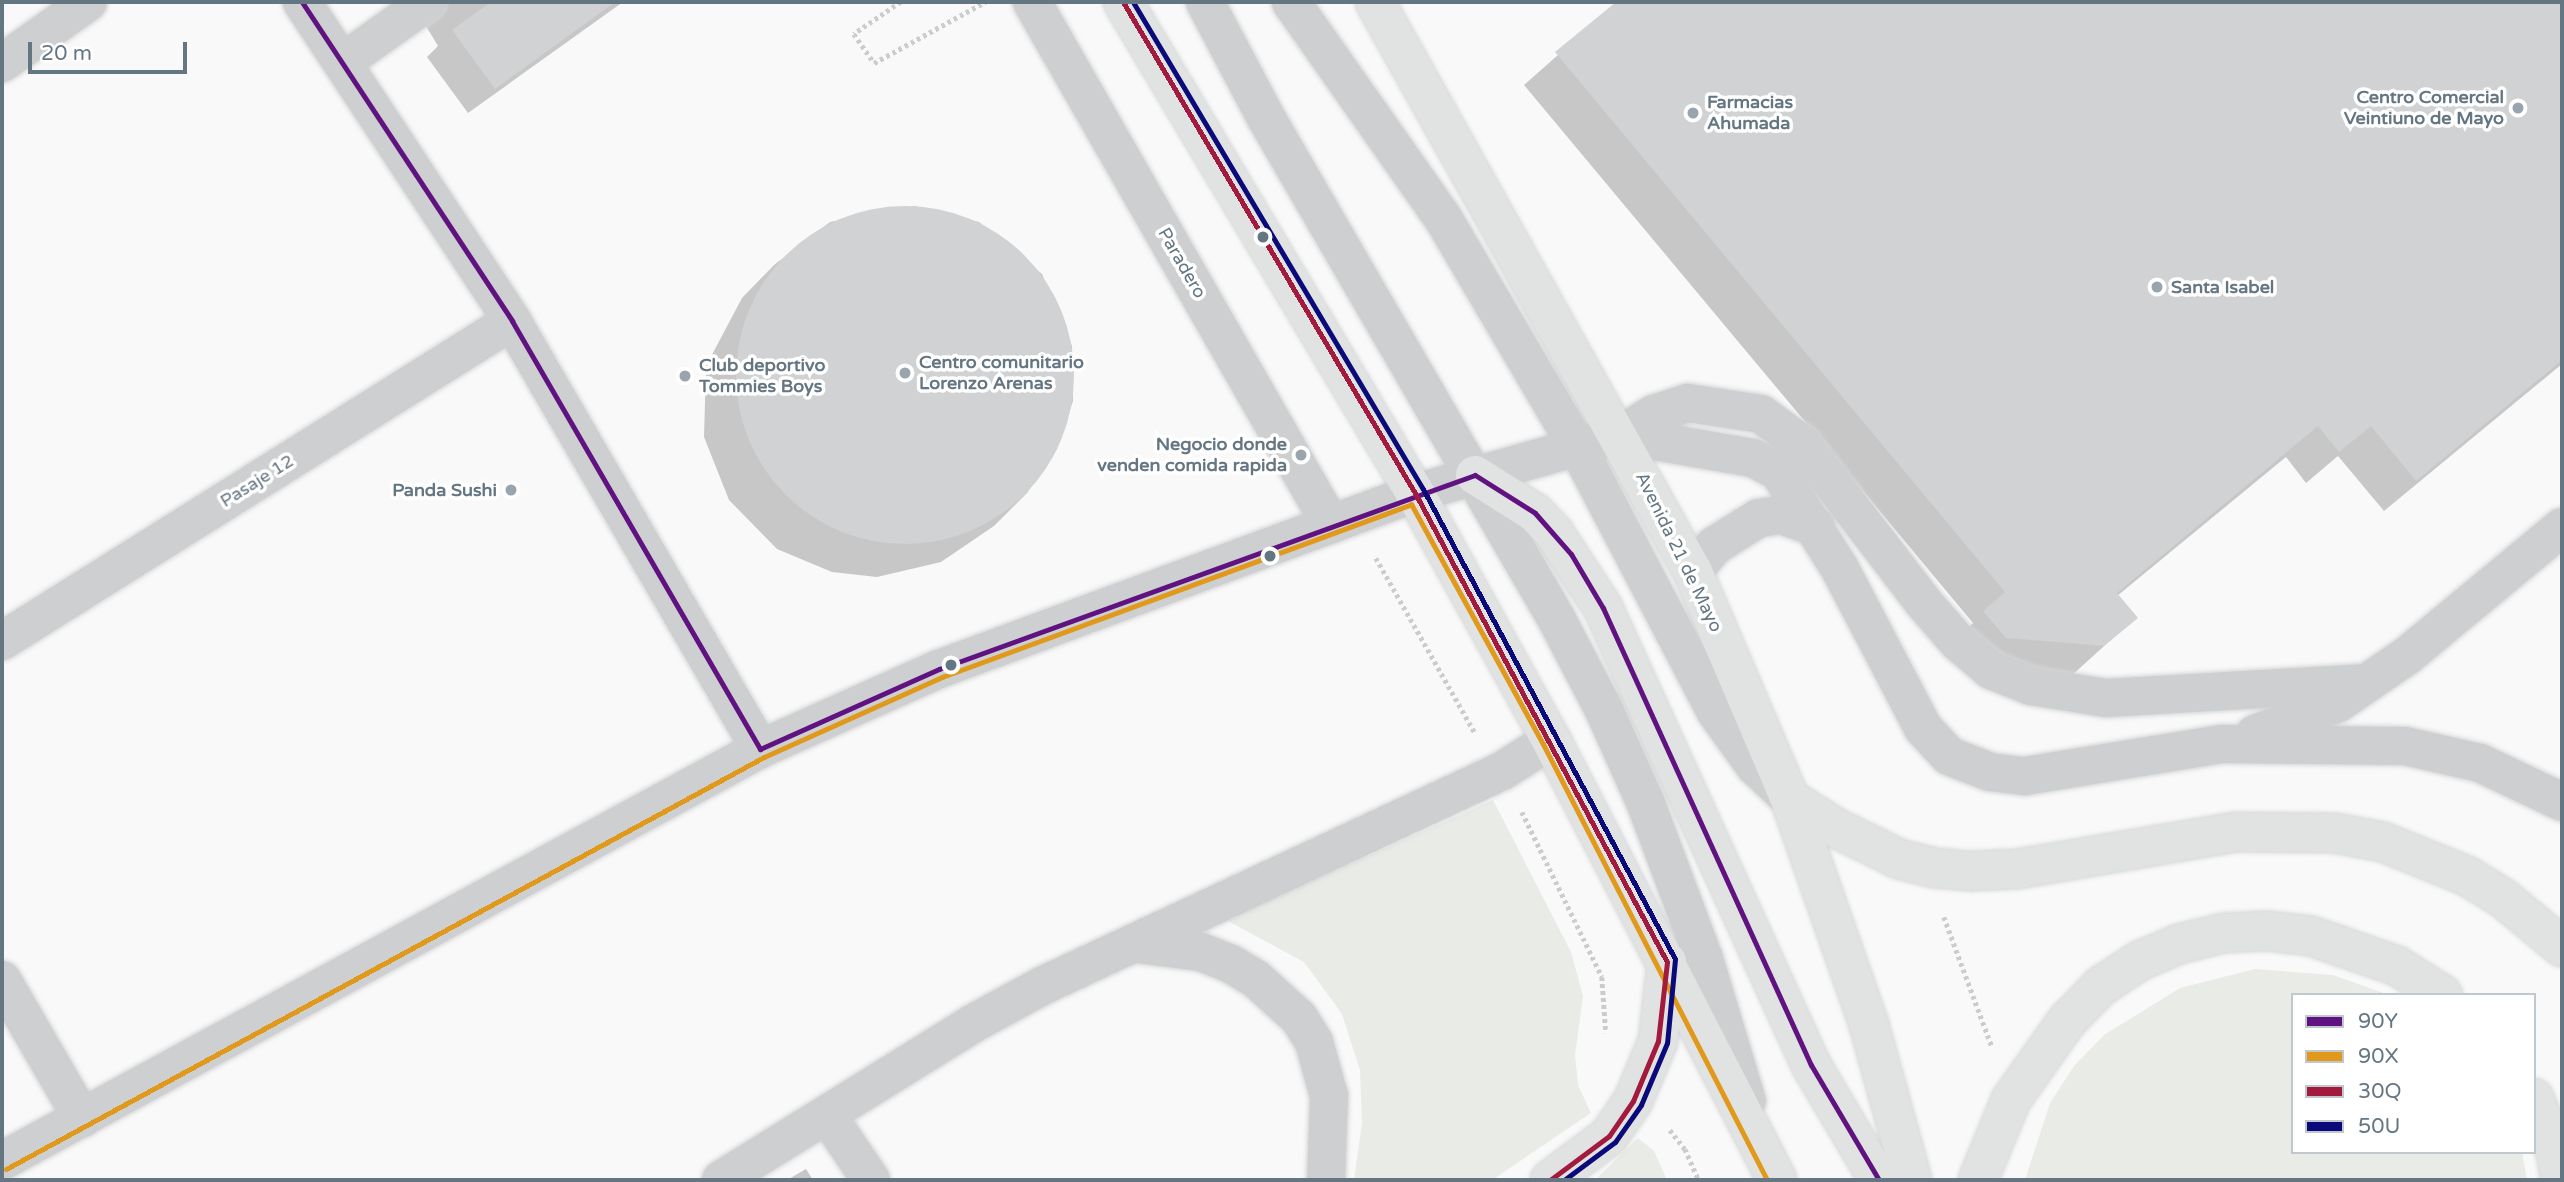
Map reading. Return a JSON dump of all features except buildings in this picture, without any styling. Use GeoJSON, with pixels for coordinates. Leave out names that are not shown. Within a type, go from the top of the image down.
{"type":"FeatureCollection","features":[{"type":"Feature","properties":{"kind":"main road"},"geometry":{"type":"LineString","coordinates":[[1124,2],[1415,494],[1551,740],[1761,1144],[1777,1180]]}},
{"type":"Feature","properties":{"kind":"main road","name":"Avenida 21 de Mayo"},"geometry":{"type":"LineString","coordinates":[[1375,2],[1620,435],[1693,572],[1790,799],[1869,1025],[1912,1180]]}},
{"type":"Feature","properties":{"kind":"main road"},"geometry":{"type":"LineString","coordinates":[[1475,475],[1535,513],[1554,533],[1603,608],[1811,1065],[1879,1180]]}},
{"type":"Feature","properties":{"kind":"main road"},"geometry":{"type":"LineString","coordinates":[[1790,799],[1836,828],[1899,859],[1935,868],[2017,870],[2236,832],[2334,833],[2383,842],[2467,876],[2503,898],[2562,947]]}},
{"type":"Feature","properties":{"kind":"main road"},"geometry":{"type":"LineString","coordinates":[[1978,1180],[2011,1100],[2036,1059],[2101,986],[2139,961],[2212,936],[2267,931],[2311,936],[2397,966],[2440,993]]}},
{"type":"Feature","properties":{"kind":"main road"},"geometry":{"type":"LineString","coordinates":[[1550,1180],[1609,1136],[1633,1101],[1658,1041],[1667,962]]}},
{"type":"Feature","properties":{"kind":"main road"},"geometry":{"type":"LineString","coordinates":[[2536,1103],[2556,1153],[2561,1180]]}},
{"type":"Feature","properties":{"kind":"street"},"geometry":{"type":"LineString","coordinates":[[2,63],[88,2]]}},
{"type":"Feature","properties":{"kind":"street"},"geometry":{"type":"LineString","coordinates":[[302,2],[512,321],[760,749]]}},
{"type":"Feature","properties":{"kind":"street"},"geometry":{"type":"LineString","coordinates":[[342,62],[427,2]]}},
{"type":"Feature","properties":{"kind":"street","name":"Paradero"},"geometry":{"type":"LineString","coordinates":[[1032,2],[1342,521]]}},
{"type":"Feature","properties":{"kind":"street"},"geometry":{"type":"LineString","coordinates":[[1205,2],[1265,116],[1556,618],[1646,804],[1704,959],[1761,1144]]}},
{"type":"Feature","properties":{"kind":"street"},"geometry":{"type":"LineString","coordinates":[[1291,2],[1407,160],[1577,446],[1716,712],[1755,766],[1790,799]]}},
{"type":"Feature","properties":{"kind":"street","name":"Pasaje 12"},"geometry":{"type":"LineString","coordinates":[[2,641],[512,321]]}},
{"type":"Feature","properties":{"kind":"street"},"geometry":{"type":"LineString","coordinates":[[2,1161],[760,749],[939,669],[1415,494],[1620,435],[1654,414],[1688,403],[1761,414],[1802,444],[1958,642],[1991,670],[2031,686],[2106,698],[2367,683]]}},
{"type":"Feature","properties":{"kind":"street"},"geometry":{"type":"LineString","coordinates":[[1620,435],[1753,458],[1779,472],[1816,527],[1923,728],[1949,756],[1990,772],[2025,776],[2223,744],[2367,744],[2443,753],[2522,780],[2562,802]]}},
{"type":"Feature","properties":{"kind":"street"},"geometry":{"type":"LineString","coordinates":[[1693,572],[1714,546],[1759,518],[1781,515],[1816,527]]}},
{"type":"Feature","properties":{"kind":"street"},"geometry":{"type":"LineString","coordinates":[[2223,744],[2338,703],[2408,655],[2562,527]]}},
{"type":"Feature","properties":{"kind":"street"},"geometry":{"type":"LineString","coordinates":[[721,1180],[974,1023],[1044,985],[1137,944],[1502,771],[1551,740]]}},
{"type":"Feature","properties":{"kind":"street"},"geometry":{"type":"LineString","coordinates":[[1137,944],[1169,946],[1231,964],[1256,979],[1299,1018],[1314,1042],[1327,1087],[1331,1141],[1326,1180]]}},
{"type":"Feature","properties":{"kind":"street"},"geometry":{"type":"LineString","coordinates":[[2,980],[82,1118]]}},
{"type":"Feature","properties":{"kind":"street"},"geometry":{"type":"LineString","coordinates":[[827,1115],[871,1180]]}},
{"type":"Feature","properties":{"kind":"path"},"geometry":{"type":"LineString","coordinates":[[901,2],[854,34],[874,63],[902,45],[986,2]]}},
{"type":"Feature","properties":{"kind":"path"},"geometry":{"type":"LineString","coordinates":[[1342,521],[1467,721],[1502,771],[1602,977],[1608,1014],[1604,1041]]}},
{"type":"Feature","properties":{"kind":"path"},"geometry":{"type":"LineString","coordinates":[[1935,868],[1945,920],[2011,1100]]}},
{"type":"Feature","properties":{"kind":"path"},"geometry":{"type":"LineString","coordinates":[[1633,1101],[1681,1141],[1699,1180]]}},
{"type":"Feature","properties":{"kind":"shaded area"},"geometry":{"type":"Polygon","coordinates":[[[1493,800],[1571,952],[1583,996],[1575,1055],[1578,1085],[1591,1113],[1492,1180],[1354,1180],[1362,1123],[1360,1070],[1342,1014],[1304,962],[1226,920],[1493,800]]]}},
{"type":"Feature","properties":{"kind":"shaded area"},"geometry":{"type":"Polygon","coordinates":[[[2255,969],[2333,975],[2383,993],[2291,993],[2291,1154],[2522,1154],[2527,1180],[2025,1180],[2050,1103],[2074,1066],[2104,1035],[2180,988],[2255,969]]]}},
{"type":"Feature","properties":{"kind":"shaded area"},"geometry":{"type":"Polygon","coordinates":[[[1638,1138],[1654,1151],[1667,1180],[1595,1180],[1638,1138]]]}},
{"type":"Feature","properties":{"kind":"transit line","name":"90Y"},"geometry":{"type":"LineString","coordinates":[[302,2],[512,321],[760,749],[939,669],[1475,475],[1535,513],[1571,554],[1603,608],[1811,1065],[1879,1180]]}},
{"type":"Feature","properties":{"kind":"transit line","name":"30Q"},"geometry":{"type":"LineString","coordinates":[[1123,2],[1415,493],[1667,962],[1658,1041],[1633,1101],[1609,1136],[1550,1180]]}},
{"type":"Feature","properties":{"kind":"transit line","name":"50U"},"geometry":{"type":"LineString","coordinates":[[1133,2],[1423,489],[1675,959],[1667,1043],[1641,1105],[1615,1142],[1564,1180]]}},
{"type":"Feature","properties":{"kind":"transit line","name":"90X"},"geometry":{"type":"LineString","coordinates":[[6,1169],[764,757],[942,677],[1411,504],[1543,744],[1767,1180]]}},
{"type":"Feature","properties":{"kind":"place","name":"Centro Comercial Veintiuno de Mayo"},"geometry":{"type":"Point","coordinates":[2518,108]}},
{"type":"Feature","properties":{"kind":"place","name":"Farmacias Ahumada"},"geometry":{"type":"Point","coordinates":[1693,113]}},
{"type":"Feature","properties":{"kind":"place","name":"Santa Isabel"},"geometry":{"type":"Point","coordinates":[2157,287]}},
{"type":"Feature","properties":{"kind":"place","name":"Centro comunitario Lorenzo Arenas"},"geometry":{"type":"Point","coordinates":[905,373]}},
{"type":"Feature","properties":{"kind":"place","name":"Club deportivo Tommies Boys"},"geometry":{"type":"Point","coordinates":[685,376]}},
{"type":"Feature","properties":{"kind":"place","name":"Negocio donde venden comida rapida"},"geometry":{"type":"Point","coordinates":[1301,455]}},
{"type":"Feature","properties":{"kind":"place","name":"Panda Sushi"},"geometry":{"type":"Point","coordinates":[511,490]}}]}
